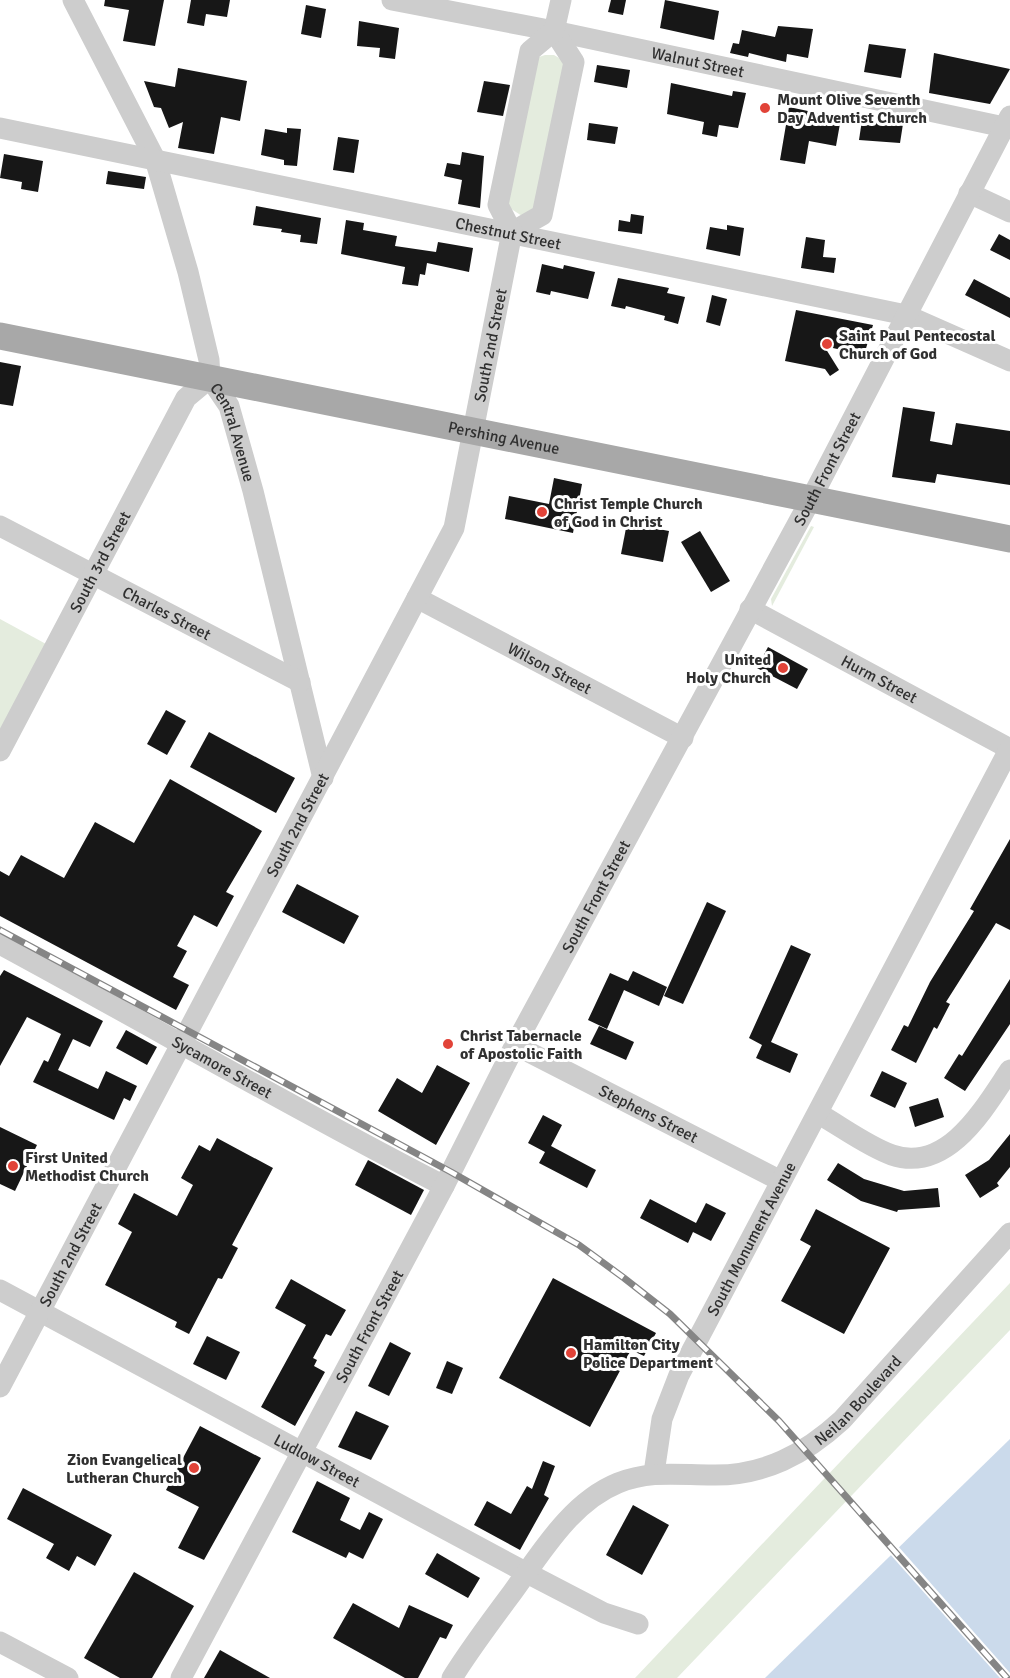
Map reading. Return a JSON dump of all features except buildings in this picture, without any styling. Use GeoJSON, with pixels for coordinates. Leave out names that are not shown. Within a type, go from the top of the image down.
{"type":"FeatureCollection","features":[{"type":"Feature","properties":{"kind":"main road","name":"Pershing Avenue"},"geometry":{"type":"LineString","coordinates":[[0,336],[474,432],[691,473],[1010,539]]}},
{"type":"Feature","properties":{"kind":"street","name":"Central Avenue"},"geometry":{"type":"LineString","coordinates":[[73,0],[155,159],[188,272],[209,360],[210,378],[229,406],[253,491],[323,778]]}},
{"type":"Feature","properties":{"kind":"street","name":"Walnut Street"},"geometry":{"type":"LineString","coordinates":[[392,0],[1007,121]]}},
{"type":"Feature","properties":{"kind":"street"},"geometry":{"type":"LineString","coordinates":[[554,31],[574,62],[559,140],[542,215],[512,232],[498,205],[513,131],[530,51],[554,31],[561,0]]}},
{"type":"Feature","properties":{"kind":"street","name":"South Front Street"},"geometry":{"type":"LineString","coordinates":[[181,1678],[444,1186],[515,1045],[811,499],[1007,121]]}},
{"type":"Feature","properties":{"kind":"street","name":"Chestnut Street"},"geometry":{"type":"LineString","coordinates":[[0,128],[906,315],[1010,361]]}},
{"type":"Feature","properties":{"kind":"street"},"geometry":{"type":"LineString","coordinates":[[969,193],[1010,212]]}},
{"type":"Feature","properties":{"kind":"street","name":"South 2nd Street"},"geometry":{"type":"LineString","coordinates":[[0,1387],[454,528],[512,232]]}},
{"type":"Feature","properties":{"kind":"street","name":"South 3rd Street"},"geometry":{"type":"LineString","coordinates":[[0,751],[186,398],[210,378]]}},
{"type":"Feature","properties":{"kind":"street","name":"Charles Street"},"geometry":{"type":"LineString","coordinates":[[0,526],[300,682]]}},
{"type":"Feature","properties":{"kind":"street","name":"Wilson Street"},"geometry":{"type":"LineString","coordinates":[[417,598],[683,738]]}},
{"type":"Feature","properties":{"kind":"street","name":"Hurm Street"},"geometry":{"type":"LineString","coordinates":[[750,609],[1010,748]]}},
{"type":"Feature","properties":{"kind":"street","name":"South Monument Avenue"},"geometry":{"type":"LineString","coordinates":[[654,1473],[668,1399],[1010,748]]}},
{"type":"Feature","properties":{"kind":"street","name":"Sycamore Street"},"geometry":{"type":"LineString","coordinates":[[0,944],[182,1042],[312,1118],[444,1186]]}},
{"type":"Feature","properties":{"kind":"street","name":"Stephens Street"},"geometry":{"type":"LineString","coordinates":[[515,1045],[781,1181]]}},
{"type":"Feature","properties":{"kind":"street"},"geometry":{"type":"LineString","coordinates":[[819,1114],[891,1155],[923,1156],[939,1152],[954,1142],[987,1104],[1010,1070]]}},
{"type":"Feature","properties":{"kind":"street","name":"Neilan Boulevard"},"geometry":{"type":"LineString","coordinates":[[654,1473],[714,1475],[750,1472],[792,1459],[819,1441],[842,1420],[1010,1233]]}},
{"type":"Feature","properties":{"kind":"street","name":"Ludlow Street"},"geometry":{"type":"LineString","coordinates":[[0,1290],[527,1573],[604,1613],[638,1624]]}},
{"type":"Feature","properties":{"kind":"street"},"geometry":{"type":"LineString","coordinates":[[452,1678],[566,1522],[591,1498],[620,1482],[654,1473]]}},
{"type":"Feature","properties":{"kind":"street"},"geometry":{"type":"LineString","coordinates":[[0,1642],[68,1678]]}},
{"type":"Feature","properties":{"kind":"shaded area"},"geometry":{"type":"Polygon","coordinates":[[[554,55],[564,61],[538,212],[522,216],[507,206],[536,58],[554,55]]]}},
{"type":"Feature","properties":{"kind":"shaded area"},"geometry":{"type":"Polygon","coordinates":[[[811,526],[814,527],[772,606],[771,599],[811,526]]]}},
{"type":"Feature","properties":{"kind":"shaded area"},"geometry":{"type":"Polygon","coordinates":[[[0,619],[46,644],[0,730],[0,619]]]}},
{"type":"Feature","properties":{"kind":"shaded area"},"geometry":{"type":"Polygon","coordinates":[[[1010,1283],[1010,1330],[677,1678],[635,1678],[1010,1283]]]}},
{"type":"Feature","properties":{"kind":"water"},"geometry":{"type":"Polygon","coordinates":[[[1010,1439],[1010,1678],[765,1678],[1010,1439]]]}},
{"type":"Feature","properties":{"kind":"pier"},"geometry":{"type":"Polygon","coordinates":[[[897,1545],[1010,1673],[1010,1678],[1000,1678],[889,1553],[897,1545]]]}},
{"type":"Feature","properties":{"kind":"railway"},"geometry":{"type":"LineString","coordinates":[[0,930],[451,1172],[579,1245],[624,1278],[670,1314],[779,1421],[1007,1678]]}},
{"type":"Feature","properties":{"kind":"place","name":"Mount Olive Seventh Day Adventist Church"},"geometry":{"type":"Point","coordinates":[765,108]}},
{"type":"Feature","properties":{"kind":"place","name":"Saint Paul Pentecostal Church of God"},"geometry":{"type":"Point","coordinates":[827,344]}},
{"type":"Feature","properties":{"kind":"place","name":"Christ Temple Church of God in Christ"},"geometry":{"type":"Point","coordinates":[542,512]}},
{"type":"Feature","properties":{"kind":"place","name":"United Holy Church"},"geometry":{"type":"Point","coordinates":[783,668]}},
{"type":"Feature","properties":{"kind":"place","name":"Christ Tabernacle of Apostolic Faith"},"geometry":{"type":"Point","coordinates":[448,1044]}},
{"type":"Feature","properties":{"kind":"place","name":"First United Methodist Church"},"geometry":{"type":"Point","coordinates":[13,1166]}},
{"type":"Feature","properties":{"kind":"place","name":"Hamilton City Police Department"},"geometry":{"type":"Point","coordinates":[571,1353]}},
{"type":"Feature","properties":{"kind":"place","name":"Zion Evangelical Lutheran Church"},"geometry":{"type":"Point","coordinates":[194,1468]}}]}
